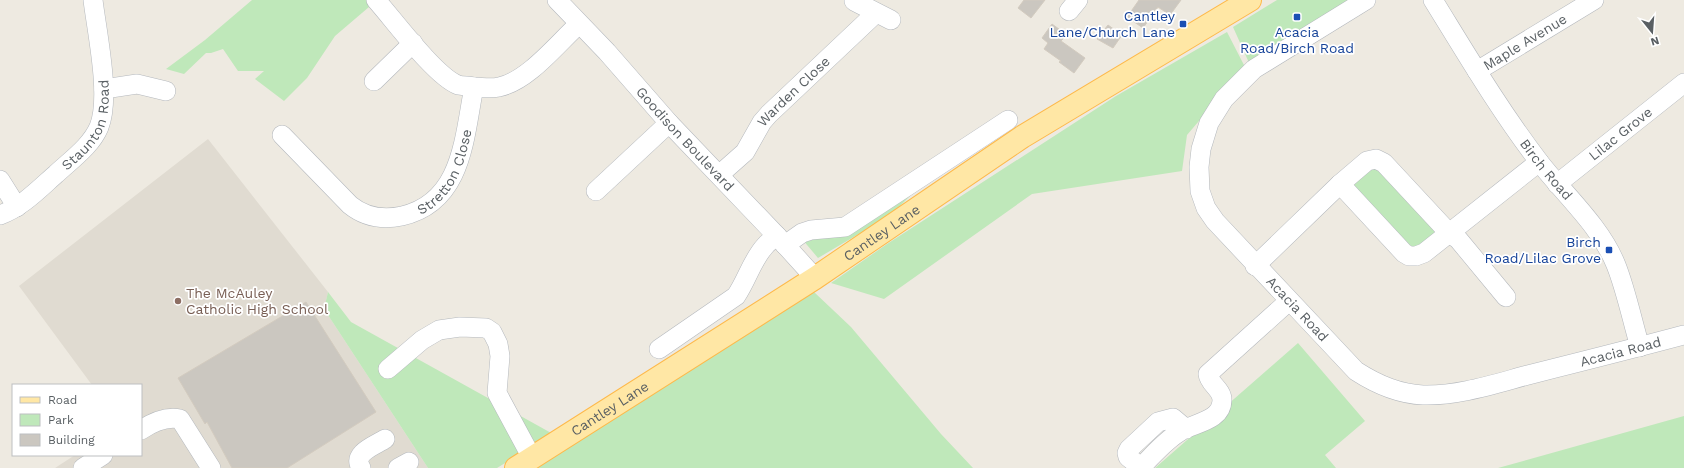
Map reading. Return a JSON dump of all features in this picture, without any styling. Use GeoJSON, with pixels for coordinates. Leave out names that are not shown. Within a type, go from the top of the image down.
{"type":"FeatureCollection","features":[{"type":"Feature","properties":{"kind":"main road","name":"Cantley Lane"},"geometry":{"type":"LineString","coordinates":[[524,463],[815,278],[1022,137],[1237,3]]}},
{"type":"Feature","properties":{"kind":"street","name":"Staunton Road"},"geometry":{"type":"LineString","coordinates":[[0,215],[17,207],[36,192],[87,145],[98,128],[103,110],[104,89],[93,0]]}},
{"type":"Feature","properties":{"kind":"street"},"geometry":{"type":"LineString","coordinates":[[376,0],[432,64],[448,79],[459,85],[474,87],[498,88],[516,81],[537,64],[579,24]]}},
{"type":"Feature","properties":{"kind":"street","name":"Goodison Boulevard"},"geometry":{"type":"LineString","coordinates":[[557,0],[607,52],[669,123],[781,240],[815,278]]}},
{"type":"Feature","properties":{"kind":"street","name":"Acacia Road"},"geometry":{"type":"LineString","coordinates":[[1366,0],[1254,69],[1224,99],[1208,123],[1201,149],[1199,167],[1200,192],[1206,208],[1215,221],[1255,266],[1356,371],[1375,384],[1395,390],[1423,395],[1450,393],[1486,386],[1684,335]]}},
{"type":"Feature","properties":{"kind":"street","name":"Birch Road"},"geometry":{"type":"LineString","coordinates":[[1433,0],[1477,71],[1539,162],[1597,232],[1611,255],[1616,265],[1640,346]]}},
{"type":"Feature","properties":{"kind":"street","name":"Maple Avenue"},"geometry":{"type":"LineString","coordinates":[[1477,71],[1594,0]]}},
{"type":"Feature","properties":{"kind":"street","name":"Warden Close"},"geometry":{"type":"LineString","coordinates":[[718,175],[745,152],[762,122],[769,114],[884,16],[854,1]]}},
{"type":"Feature","properties":{"kind":"street"},"geometry":{"type":"LineString","coordinates":[[374,81],[414,43]]}},
{"type":"Feature","properties":{"kind":"street","name":"Lilac Grove"},"geometry":{"type":"LineString","coordinates":[[1557,184],[1684,83]]}},
{"type":"Feature","properties":{"kind":"street"},"geometry":{"type":"LineString","coordinates":[[104,89],[138,84],[166,91]]}},
{"type":"Feature","properties":{"kind":"street","name":"Stretton Close"},"geometry":{"type":"LineString","coordinates":[[282,135],[350,206],[360,213],[373,217],[390,218],[408,214],[426,206],[442,193],[452,178],[459,164],[474,87]]}},
{"type":"Feature","properties":{"kind":"street","name":"Cantley Lane"},"geometry":{"type":"LineString","coordinates":[[659,349],[736,296],[765,245],[811,230],[845,227],[1008,120]]}},
{"type":"Feature","properties":{"kind":"street"},"geometry":{"type":"LineString","coordinates":[[596,191],[669,123]]}},
{"type":"Feature","properties":{"kind":"street"},"geometry":{"type":"LineString","coordinates":[[1255,266],[1340,184],[1367,161],[1376,160],[1384,163],[1450,234],[1458,239],[1506,297]]}},
{"type":"Feature","properties":{"kind":"street"},"geometry":{"type":"LineString","coordinates":[[1340,184],[1404,253],[1409,256],[1416,256],[1424,253],[1450,234],[1539,162]]}},
{"type":"Feature","properties":{"kind":"street"},"geometry":{"type":"LineString","coordinates":[[0,180],[17,207]]}},
{"type":"Feature","properties":{"kind":"street"},"geometry":{"type":"LineString","coordinates":[[1186,429],[1208,421],[1219,410],[1222,404],[1221,393],[1209,379],[1208,374],[1289,301]]}},
{"type":"Feature","properties":{"kind":"street"},"geometry":{"type":"LineString","coordinates":[[388,369],[422,340],[440,330],[460,327],[486,328],[492,332],[498,344],[500,356],[496,393],[524,463]]}},
{"type":"Feature","properties":{"kind":"street"},"geometry":{"type":"LineString","coordinates":[[142,429],[149,425],[171,417],[180,419],[211,468]]}},
{"type":"Feature","properties":{"kind":"street"},"geometry":{"type":"LineString","coordinates":[[361,468],[358,463],[362,453],[385,439]]}},
{"type":"Feature","properties":{"kind":"street"},"geometry":{"type":"LineString","coordinates":[[83,468],[101,456]]}},
{"type":"Feature","properties":{"kind":"shaded area","name":"The McAuley Catholic High School"},"geometry":{"type":"Polygon","coordinates":[[[208,139],[328,292],[324,309],[428,468],[55,468],[73,456],[142,456],[142,384],[91,384],[19,286],[208,139]]]}},
{"type":"Feature","properties":{"kind":"green space"},"geometry":{"type":"Polygon","coordinates":[[[252,0],[366,0],[369,7],[335,36],[307,78],[284,101],[255,79],[264,71],[238,71],[223,49],[206,53],[184,74],[166,69],[205,40],[252,0]]]}},
{"type":"Feature","properties":{"kind":"green space"},"geometry":{"type":"Polygon","coordinates":[[[1277,0],[1353,0],[1250,65],[1233,27],[1277,0]]]}},
{"type":"Feature","properties":{"kind":"green space"},"geometry":{"type":"Polygon","coordinates":[[[1227,32],[1245,67],[1187,135],[1182,171],[1032,194],[884,299],[831,283],[887,244],[1116,96],[1227,32]]]}},
{"type":"Feature","properties":{"kind":"green space"},"geometry":{"type":"Polygon","coordinates":[[[1377,167],[1435,230],[1434,238],[1414,250],[1354,186],[1355,181],[1369,168],[1377,167]]]}},
{"type":"Feature","properties":{"kind":"green space"},"geometry":{"type":"Polygon","coordinates":[[[913,193],[891,215],[818,258],[802,239],[913,193]]]}},
{"type":"Feature","properties":{"kind":"green space"},"geometry":{"type":"Polygon","coordinates":[[[328,292],[351,322],[553,434],[497,468],[428,468],[324,309],[328,292]]]}},
{"type":"Feature","properties":{"kind":"green space"},"geometry":{"type":"Polygon","coordinates":[[[814,292],[851,327],[941,434],[973,468],[514,468],[746,331],[814,292]]]}},
{"type":"Feature","properties":{"kind":"green space"},"geometry":{"type":"Polygon","coordinates":[[[1298,343],[1365,421],[1325,455],[1336,468],[1155,468],[1298,343]]]}},
{"type":"Feature","properties":{"kind":"green space"},"geometry":{"type":"Polygon","coordinates":[[[1684,416],[1684,468],[1498,468],[1684,416]]]}},
{"type":"Feature","properties":{"kind":"building"},"geometry":{"type":"Polygon","coordinates":[[[1024,0],[1045,0],[1031,18],[1018,8],[1024,0]]]}},
{"type":"Feature","properties":{"kind":"building"},"geometry":{"type":"Polygon","coordinates":[[[1139,0],[1181,0],[1170,15],[1158,7],[1143,28],[1127,17],[1139,0]]]}},
{"type":"Feature","properties":{"kind":"building"},"geometry":{"type":"Polygon","coordinates":[[[1052,24],[1067,35],[1061,41],[1085,58],[1074,73],[1059,62],[1061,61],[1044,49],[1048,43],[1042,38],[1052,24]]]}},
{"type":"Feature","properties":{"kind":"building"},"geometry":{"type":"Polygon","coordinates":[[[1108,25],[1122,35],[1113,48],[1097,39],[1108,25]]]}},
{"type":"Feature","properties":{"kind":"building"},"geometry":{"type":"Polygon","coordinates":[[[306,302],[376,412],[287,468],[232,468],[207,422],[205,424],[178,378],[306,302]]]}},
{"type":"Feature","properties":{"kind":"place","name":"Acacia Road/Birch Road"},"geometry":{"type":"Point","coordinates":[1297,17]}},
{"type":"Feature","properties":{"kind":"place","name":"Cantley Lane/Church Lane"},"geometry":{"type":"Point","coordinates":[1183,24]}},
{"type":"Feature","properties":{"kind":"place","name":"Birch Road/Lilac Grove"},"geometry":{"type":"Point","coordinates":[1609,250]}},
{"type":"Feature","properties":{"kind":"place","name":"The McAuley Catholic High School"},"geometry":{"type":"Point","coordinates":[178,301]}}]}
